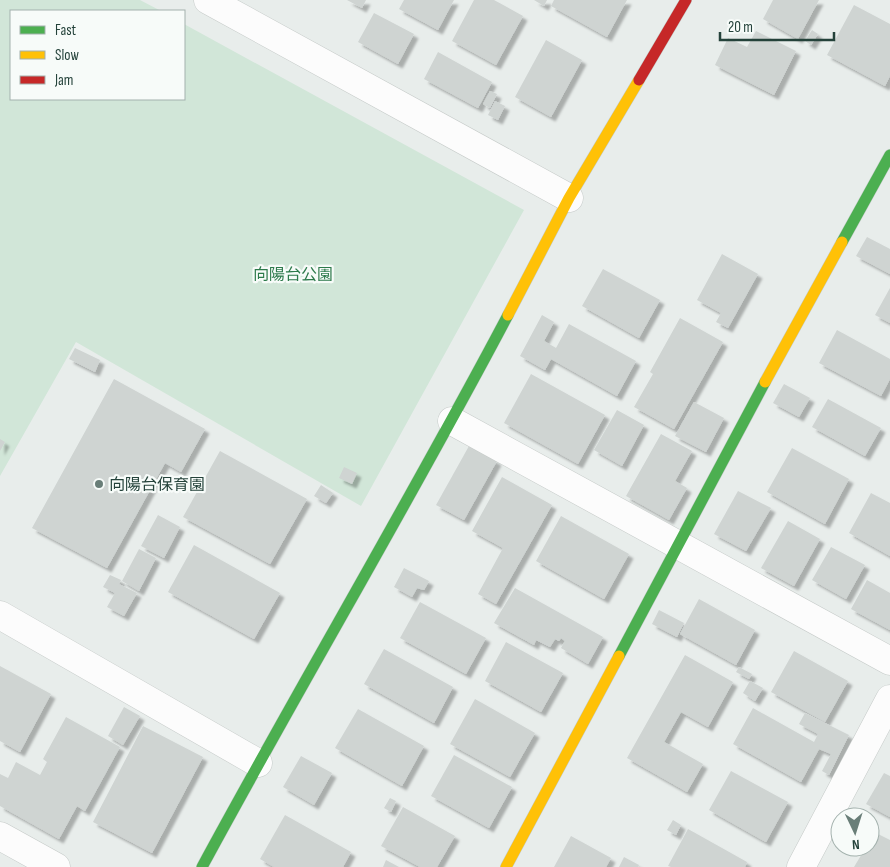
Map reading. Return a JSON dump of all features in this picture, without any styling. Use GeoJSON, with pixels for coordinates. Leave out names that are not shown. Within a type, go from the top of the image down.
{"type":"FeatureCollection","features":[{"type":"Feature","properties":{"kind":"street"},"geometry":{"type":"LineString","coordinates":[[208,0],[569,198]]}},
{"type":"Feature","properties":{"kind":"street"},"geometry":{"type":"LineString","coordinates":[[202,867],[258,763],[452,421],[569,198],[686,0]]}},
{"type":"Feature","properties":{"kind":"street"},"geometry":{"type":"LineString","coordinates":[[506,867],[808,302],[890,155]]}},
{"type":"Feature","properties":{"kind":"street"},"geometry":{"type":"LineString","coordinates":[[452,421],[890,661]]}},
{"type":"Feature","properties":{"kind":"street"},"geometry":{"type":"LineString","coordinates":[[0,615],[258,763]]}},
{"type":"Feature","properties":{"kind":"street"},"geometry":{"type":"LineString","coordinates":[[801,867],[890,699]]}},
{"type":"Feature","properties":{"kind":"street"},"geometry":{"type":"LineString","coordinates":[[0,836],[56,867]]}},
{"type":"Feature","properties":{"kind":"green space","name":"向陽台公園"},"geometry":{"type":"Polygon","coordinates":[[[0,0],[140,0],[159,10],[10,10],[10,100],[185,100],[185,25],[524,210],[361,506],[76,342],[0,476],[0,0]]]}},
{"type":"Feature","properties":{"kind":"building"},"geometry":{"type":"Polygon","coordinates":[[[347,0],[366,0],[362,8],[347,0]]]}},
{"type":"Feature","properties":{"kind":"building"},"geometry":{"type":"Polygon","coordinates":[[[404,0],[454,0],[438,30],[399,9],[404,0]]]}},
{"type":"Feature","properties":{"kind":"building"},"geometry":{"type":"Polygon","coordinates":[[[474,0],[494,0],[523,16],[496,65],[452,41],[474,0]]]}},
{"type":"Feature","properties":{"kind":"building"},"geometry":{"type":"Polygon","coordinates":[[[534,0],[547,0],[544,6],[534,0]]]}},
{"type":"Feature","properties":{"kind":"building"},"geometry":{"type":"Polygon","coordinates":[[[554,0],[627,0],[607,37],[551,6],[554,0]]]}},
{"type":"Feature","properties":{"kind":"building"},"geometry":{"type":"Polygon","coordinates":[[[773,0],[819,0],[798,39],[763,19],[773,0]]]}},
{"type":"Feature","properties":{"kind":"building"},"geometry":{"type":"Polygon","coordinates":[[[854,5],[890,24],[890,76],[885,86],[827,55],[854,5]]]}},
{"type":"Feature","properties":{"kind":"building"},"geometry":{"type":"Polygon","coordinates":[[[374,13],[414,34],[398,64],[358,42],[374,13]]]}},
{"type":"Feature","properties":{"kind":"building"},"geometry":{"type":"Polygon","coordinates":[[[812,30],[818,34],[811,45],[805,41],[812,30]]]}},
{"type":"Feature","properties":{"kind":"building"},"geometry":{"type":"Polygon","coordinates":[[[756,31],[796,51],[774,95],[715,65],[728,38],[747,47],[756,31]]]}},
{"type":"Feature","properties":{"kind":"building"},"geometry":{"type":"Polygon","coordinates":[[[546,40],[582,60],[551,117],[515,97],[546,40]]]}},
{"type":"Feature","properties":{"kind":"building"},"geometry":{"type":"Polygon","coordinates":[[[438,52],[492,82],[478,108],[424,79],[438,52]]]}},
{"type":"Feature","properties":{"kind":"building"},"geometry":{"type":"Polygon","coordinates":[[[490,91],[497,94],[490,108],[483,104],[490,91]]]}},
{"type":"Feature","properties":{"kind":"building"},"geometry":{"type":"Polygon","coordinates":[[[495,101],[505,106],[498,120],[488,115],[495,101]]]}},
{"type":"Feature","properties":{"kind":"building"},"geometry":{"type":"Polygon","coordinates":[[[867,237],[890,249],[890,274],[856,256],[867,237]]]}},
{"type":"Feature","properties":{"kind":"building"},"geometry":{"type":"Polygon","coordinates":[[[722,254],[758,274],[728,328],[716,322],[721,313],[697,300],[722,254]]]}},
{"type":"Feature","properties":{"kind":"building"},"geometry":{"type":"Polygon","coordinates":[[[603,269],[660,300],[639,338],[582,306],[603,269]]]}},
{"type":"Feature","properties":{"kind":"building"},"geometry":{"type":"Polygon","coordinates":[[[890,288],[890,323],[875,315],[890,288]]]}},
{"type":"Feature","properties":{"kind":"building"},"geometry":{"type":"Polygon","coordinates":[[[542,315],[554,322],[544,341],[556,348],[569,324],[636,361],[617,396],[551,359],[545,370],[520,356],[542,315]]]}},
{"type":"Feature","properties":{"kind":"building"},"geometry":{"type":"Polygon","coordinates":[[[680,318],[723,342],[674,429],[634,407],[653,374],[650,372],[680,318]]]}},
{"type":"Feature","properties":{"kind":"building"},"geometry":{"type":"Polygon","coordinates":[[[837,330],[890,359],[890,379],[881,396],[819,363],[837,330]]]}},
{"type":"Feature","properties":{"kind":"building"},"geometry":{"type":"Polygon","coordinates":[[[75,348],[100,360],[95,372],[69,359],[75,348]]]}},
{"type":"Feature","properties":{"kind":"building"},"geometry":{"type":"Polygon","coordinates":[[[531,374],[605,415],[578,464],[504,423],[531,374]]]}},
{"type":"Feature","properties":{"kind":"building"},"geometry":{"type":"Polygon","coordinates":[[[114,379],[205,429],[181,472],[165,463],[107,568],[32,528],[114,379]]]}},
{"type":"Feature","properties":{"kind":"building"},"geometry":{"type":"Polygon","coordinates":[[[784,384],[810,398],[799,417],[773,403],[784,384]]]}},
{"type":"Feature","properties":{"kind":"building"},"geometry":{"type":"Polygon","coordinates":[[[828,399],[881,428],[865,456],[812,427],[828,399]]]}},
{"type":"Feature","properties":{"kind":"building"},"geometry":{"type":"Polygon","coordinates":[[[694,402],[724,418],[706,452],[675,436],[694,402]]]}},
{"type":"Feature","properties":{"kind":"building"},"geometry":{"type":"Polygon","coordinates":[[[617,410],[644,425],[622,466],[594,450],[617,410]]]}},
{"type":"Feature","properties":{"kind":"building"},"geometry":{"type":"Polygon","coordinates":[[[661,434],[692,451],[675,481],[687,488],[669,520],[626,496],[661,434]]]}},
{"type":"Feature","properties":{"kind":"building"},"geometry":{"type":"Polygon","coordinates":[[[0,439],[5,442],[0,451],[0,439]]]}},
{"type":"Feature","properties":{"kind":"building"},"geometry":{"type":"Polygon","coordinates":[[[469,446],[497,461],[464,520],[436,505],[469,446]]]}},
{"type":"Feature","properties":{"kind":"building"},"geometry":{"type":"Polygon","coordinates":[[[792,448],[849,479],[825,524],[767,492],[792,448]]]}},
{"type":"Feature","properties":{"kind":"building"},"geometry":{"type":"Polygon","coordinates":[[[220,451],[307,499],[270,564],[183,517],[220,451]]]}},
{"type":"Feature","properties":{"kind":"building"},"geometry":{"type":"Polygon","coordinates":[[[344,467],[357,473],[352,484],[339,478],[344,467]]]}},
{"type":"Feature","properties":{"kind":"building"},"geometry":{"type":"Polygon","coordinates":[[[502,477],[552,505],[496,604],[478,594],[503,548],[472,531],[502,477]]]}},
{"type":"Feature","properties":{"kind":"building"},"geometry":{"type":"Polygon","coordinates":[[[321,485],[333,493],[326,503],[314,496],[321,485]]]}},
{"type":"Feature","properties":{"kind":"building"},"geometry":{"type":"Polygon","coordinates":[[[738,491],[771,508],[746,551],[714,534],[738,491]]]}},
{"type":"Feature","properties":{"kind":"building"},"geometry":{"type":"Polygon","coordinates":[[[871,493],[890,503],[890,556],[849,533],[871,493]]]}},
{"type":"Feature","properties":{"kind":"building"},"geometry":{"type":"Polygon","coordinates":[[[158,515],[180,527],[164,558],[141,546],[158,515]]]}},
{"type":"Feature","properties":{"kind":"building"},"geometry":{"type":"Polygon","coordinates":[[[561,516],[629,554],[604,599],[536,561],[561,516]]]}},
{"type":"Feature","properties":{"kind":"building"},"geometry":{"type":"Polygon","coordinates":[[[788,521],[820,539],[794,586],[761,568],[788,521]]]}},
{"type":"Feature","properties":{"kind":"building"},"geometry":{"type":"Polygon","coordinates":[[[194,545],[280,593],[254,639],[168,592],[194,545]]]}},
{"type":"Feature","properties":{"kind":"building"},"geometry":{"type":"Polygon","coordinates":[[[831,547],[865,565],[846,599],[812,580],[831,547]]]}},
{"type":"Feature","properties":{"kind":"building"},"geometry":{"type":"Polygon","coordinates":[[[139,549],[156,558],[139,591],[122,581],[139,549]]]}},
{"type":"Feature","properties":{"kind":"building"},"geometry":{"type":"Polygon","coordinates":[[[404,568],[429,581],[424,590],[417,588],[412,597],[394,587],[404,568]]]}},
{"type":"Feature","properties":{"kind":"building"},"geometry":{"type":"Polygon","coordinates":[[[110,575],[121,580],[119,584],[137,593],[124,616],[107,607],[115,593],[103,587],[110,575]]]}},
{"type":"Feature","properties":{"kind":"building"},"geometry":{"type":"Polygon","coordinates":[[[867,580],[890,593],[890,630],[851,609],[867,580]]]}},
{"type":"Feature","properties":{"kind":"building"},"geometry":{"type":"Polygon","coordinates":[[[515,588],[603,637],[588,664],[561,648],[565,641],[561,638],[559,641],[555,639],[550,647],[536,640],[534,645],[494,623],[515,588]]]}},
{"type":"Feature","properties":{"kind":"building"},"geometry":{"type":"Polygon","coordinates":[[[699,599],[755,630],[736,665],[680,634],[699,599]]]}},
{"type":"Feature","properties":{"kind":"building"},"geometry":{"type":"Polygon","coordinates":[[[420,602],[486,638],[466,674],[400,638],[420,602]]]}},
{"type":"Feature","properties":{"kind":"building"},"geometry":{"type":"Polygon","coordinates":[[[659,610],[684,623],[677,637],[652,624],[659,610]]]}},
{"type":"Feature","properties":{"kind":"building"},"geometry":{"type":"Polygon","coordinates":[[[506,642],[563,673],[541,712],[485,681],[506,642]]]}},
{"type":"Feature","properties":{"kind":"building"},"geometry":{"type":"Polygon","coordinates":[[[384,649],[453,687],[434,723],[364,684],[384,649]]]}},
{"type":"Feature","properties":{"kind":"building"},"geometry":{"type":"Polygon","coordinates":[[[794,651],[848,681],[825,722],[771,692],[794,651]]]}},
{"type":"Feature","properties":{"kind":"building"},"geometry":{"type":"Polygon","coordinates":[[[685,655],[733,682],[708,727],[681,712],[664,742],[703,764],[687,792],[627,758],[685,655]]]}},
{"type":"Feature","properties":{"kind":"building"},"geometry":{"type":"Polygon","coordinates":[[[0,666],[51,694],[20,752],[0,741],[0,666]]]}},
{"type":"Feature","properties":{"kind":"building"},"geometry":{"type":"Polygon","coordinates":[[[739,667],[752,674],[749,679],[736,672],[739,667]]]}},
{"type":"Feature","properties":{"kind":"building"},"geometry":{"type":"Polygon","coordinates":[[[750,681],[763,688],[755,701],[743,693],[750,681]]]}},
{"type":"Feature","properties":{"kind":"building"},"geometry":{"type":"Polygon","coordinates":[[[475,699],[535,733],[510,777],[450,744],[475,699]]]}},
{"type":"Feature","properties":{"kind":"building"},"geometry":{"type":"Polygon","coordinates":[[[124,707],[140,716],[123,745],[108,736],[124,707]]]}},
{"type":"Feature","properties":{"kind":"building"},"geometry":{"type":"Polygon","coordinates":[[[753,708],[814,742],[818,734],[799,724],[805,713],[849,735],[829,775],[822,771],[831,754],[819,749],[801,782],[733,744],[753,708]]]}},
{"type":"Feature","properties":{"kind":"building"},"geometry":{"type":"Polygon","coordinates":[[[358,709],[424,746],[402,786],[335,748],[358,709]]]}},
{"type":"Feature","properties":{"kind":"building"},"geometry":{"type":"Polygon","coordinates":[[[66,717],[120,747],[85,811],[77,806],[59,839],[0,806],[0,774],[8,778],[16,762],[40,775],[47,762],[43,759],[66,717]]]}},
{"type":"Feature","properties":{"kind":"building"},"geometry":{"type":"Polygon","coordinates":[[[143,726],[203,757],[152,853],[93,822],[143,726]]]}},
{"type":"Feature","properties":{"kind":"building"},"geometry":{"type":"Polygon","coordinates":[[[454,755],[512,787],[489,828],[431,796],[454,755]]]}},
{"type":"Feature","properties":{"kind":"building"},"geometry":{"type":"Polygon","coordinates":[[[301,756],[332,773],[314,805],[283,787],[301,756]]]}},
{"type":"Feature","properties":{"kind":"building"},"geometry":{"type":"Polygon","coordinates":[[[731,771],[788,802],[766,842],[709,810],[731,771]]]}},
{"type":"Feature","properties":{"kind":"building"},"geometry":{"type":"Polygon","coordinates":[[[884,773],[890,776],[890,817],[880,812],[880,807],[872,807],[866,804],[884,773]]]}},
{"type":"Feature","properties":{"kind":"building"},"geometry":{"type":"Polygon","coordinates":[[[390,798],[396,801],[391,812],[384,808],[390,798]]]}},
{"type":"Feature","properties":{"kind":"building"},"geometry":{"type":"Polygon","coordinates":[[[403,807],[455,836],[437,867],[420,867],[381,846],[403,807]]]}},
{"type":"Feature","properties":{"kind":"building"},"geometry":{"type":"Polygon","coordinates":[[[285,815],[351,852],[343,867],[274,867],[260,859],[285,815]]]}},
{"type":"Feature","properties":{"kind":"building"},"geometry":{"type":"Polygon","coordinates":[[[673,820],[681,825],[676,835],[667,830],[673,820]]]}},
{"type":"Feature","properties":{"kind":"building"},"geometry":{"type":"Polygon","coordinates":[[[688,829],[747,862],[745,867],[668,866],[688,829]]]}},
{"type":"Feature","properties":{"kind":"building"},"geometry":{"type":"Polygon","coordinates":[[[880,835],[890,840],[890,867],[854,867],[860,857],[880,857],[880,835]]]}},
{"type":"Feature","properties":{"kind":"building"},"geometry":{"type":"Polygon","coordinates":[[[571,836],[611,858],[606,867],[554,867],[571,836]]]}},
{"type":"Feature","properties":{"kind":"building"},"geometry":{"type":"Polygon","coordinates":[[[624,857],[639,865],[638,867],[619,867],[624,857]]]}},
{"type":"Feature","properties":{"kind":"building"},"geometry":{"type":"Polygon","coordinates":[[[386,860],[399,867],[383,867],[386,860]]]}},
{"type":"Feature","properties":{"kind":"traffic: fast"},"geometry":{"type":"LineString","coordinates":[[842,242],[890,155]]}},
{"type":"Feature","properties":{"kind":"traffic: fast"},"geometry":{"type":"LineString","coordinates":[[202,867],[433,454],[508,315]]}},
{"type":"Feature","properties":{"kind":"traffic: fast"},"geometry":{"type":"LineString","coordinates":[[619,656],[765,382]]}},
{"type":"Feature","properties":{"kind":"traffic: slow"},"geometry":{"type":"LineString","coordinates":[[508,315],[569,198],[639,80]]}},
{"type":"Feature","properties":{"kind":"traffic: slow"},"geometry":{"type":"LineString","coordinates":[[765,382],[842,242]]}},
{"type":"Feature","properties":{"kind":"traffic: slow"},"geometry":{"type":"LineString","coordinates":[[506,867],[619,656]]}},
{"type":"Feature","properties":{"kind":"traffic: jam"},"geometry":{"type":"LineString","coordinates":[[639,80],[686,0]]}},
{"type":"Feature","properties":{"kind":"place","name":"向陽台保育園"},"geometry":{"type":"Point","coordinates":[99,484]}}]}
